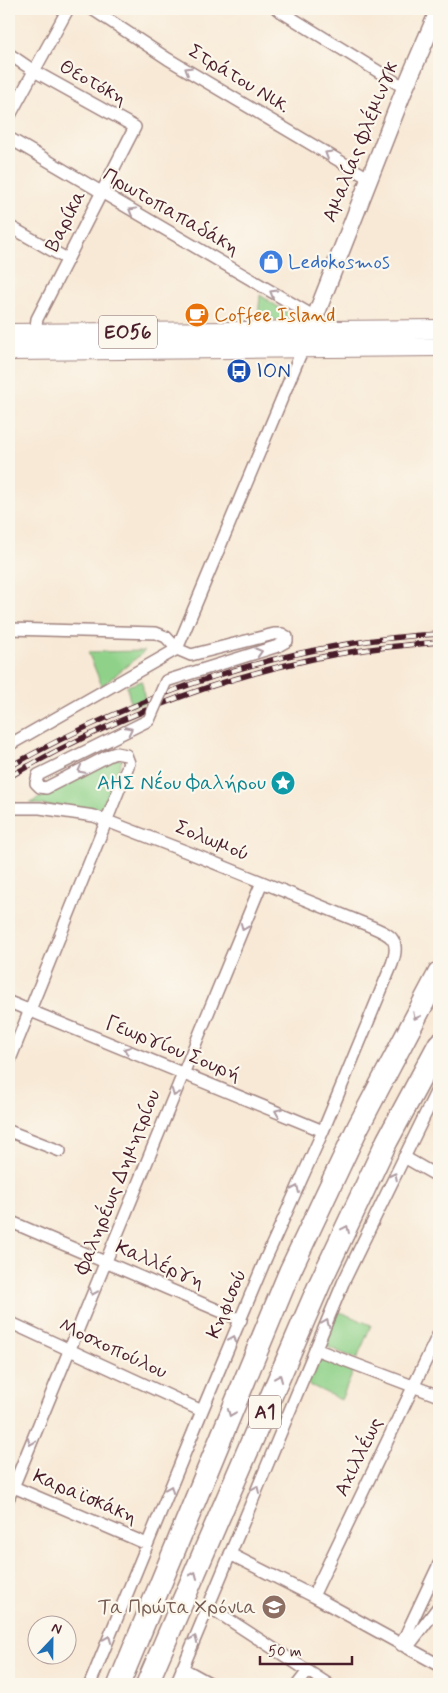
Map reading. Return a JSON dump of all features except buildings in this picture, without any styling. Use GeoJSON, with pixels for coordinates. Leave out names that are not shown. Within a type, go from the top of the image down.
{"type":"FeatureCollection","features":[{"type":"Feature","properties":{"kind":"highway","name":"Α1"},"geometry":{"type":"LineString","coordinates":[[119,1684],[290,1271],[358,1127],[439,973]]}},
{"type":"Feature","properties":{"kind":"highway","name":"Α1"},"geometry":{"type":"LineString","coordinates":[[147,1684],[320,1283],[388,1141],[439,1044]]}},
{"type":"Feature","properties":{"kind":"main road","name":"Αμαλίας Φλέμινγκ"},"geometry":{"type":"LineString","coordinates":[[303,348],[405,88],[439,9]]}},
{"type":"Feature","properties":{"kind":"main road","name":"ΕΟ56"},"geometry":{"type":"LineString","coordinates":[[9,333],[312,324],[439,329]]}},
{"type":"Feature","properties":{"kind":"main road","name":"ΕΟ56"},"geometry":{"type":"LineString","coordinates":[[9,351],[439,347]]}},
{"type":"Feature","properties":{"kind":"street"},"geometry":{"type":"LineString","coordinates":[[9,117],[68,9]]}},
{"type":"Feature","properties":{"kind":"street","name":"Στράτου Νικ."},"geometry":{"type":"LineString","coordinates":[[92,9],[168,59],[370,179]]}},
{"type":"Feature","properties":{"kind":"street"},"geometry":{"type":"LineString","coordinates":[[277,9],[405,88]]}},
{"type":"Feature","properties":{"kind":"street","name":"Θεοτόκη"},"geometry":{"type":"LineString","coordinates":[[9,54],[34,71],[134,127]]}},
{"type":"Feature","properties":{"kind":"street","name":"Βαρίκα"},"geometry":{"type":"LineString","coordinates":[[35,333],[37,320],[134,127]]}},
{"type":"Feature","properties":{"kind":"street","name":"Πρωτοπαπαδάκη"},"geometry":{"type":"LineString","coordinates":[[9,138],[101,192],[312,324]]}},
{"type":"Feature","properties":{"kind":"street"},"geometry":{"type":"LineString","coordinates":[[9,226],[67,259]]}},
{"type":"Feature","properties":{"kind":"street"},"geometry":{"type":"LineString","coordinates":[[9,746],[177,649],[303,348]]}},
{"type":"Feature","properties":{"kind":"street"},"geometry":{"type":"LineString","coordinates":[[9,629],[155,632],[166,637],[177,649],[191,655],[274,634],[284,634],[288,638],[287,642],[282,645],[166,681],[149,720],[38,775],[36,783],[40,787],[46,788],[116,753],[126,755],[128,764],[107,821],[9,1062]]}},
{"type":"Feature","properties":{"kind":"street","name":"Σολωμού"},"geometry":{"type":"LineString","coordinates":[[9,808],[50,809],[85,814],[107,821],[370,926],[386,933],[393,939]]}},
{"type":"Feature","properties":{"kind":"street","name":"Φαληρέως Δημητρίου"},"geometry":{"type":"LineString","coordinates":[[10,1489],[70,1349],[262,882]]}},
{"type":"Feature","properties":{"kind":"street","name":"Κηφισού"},"geometry":{"type":"LineString","coordinates":[[90,1684],[202,1410],[323,1130],[392,964],[396,948],[393,939]]}},
{"type":"Feature","properties":{"kind":"street","name":"Γεωργίου Σουρή"},"geometry":{"type":"LineString","coordinates":[[9,1002],[323,1130]]}},
{"type":"Feature","properties":{"kind":"street"},"geometry":{"type":"LineString","coordinates":[[176,1684],[343,1283],[439,1086]]}},
{"type":"Feature","properties":{"kind":"street"},"geometry":{"type":"LineString","coordinates":[[9,1131],[60,1151]]}},
{"type":"Feature","properties":{"kind":"street"},"geometry":{"type":"LineString","coordinates":[[404,1157],[439,1177]]}},
{"type":"Feature","properties":{"kind":"street","name":"Καλλέργη"},"geometry":{"type":"LineString","coordinates":[[9,1222],[241,1320]]}},
{"type":"Feature","properties":{"kind":"street","name":"Μοσχοπούλου"},"geometry":{"type":"LineString","coordinates":[[9,1322],[202,1410]]}},
{"type":"Feature","properties":{"kind":"street","name":"Αχιλλέως"},"geometry":{"type":"LineString","coordinates":[[313,1596],[439,1333]]}},
{"type":"Feature","properties":{"kind":"street"},"geometry":{"type":"LineString","coordinates":[[315,1349],[439,1396]]}},
{"type":"Feature","properties":{"kind":"street","name":"Καραϊσκάκη"},"geometry":{"type":"LineString","coordinates":[[10,1489],[147,1544]]}},
{"type":"Feature","properties":{"kind":"street"},"geometry":{"type":"LineString","coordinates":[[230,1554],[313,1596],[439,1665]]}},
{"type":"Feature","properties":{"kind":"street"},"geometry":{"type":"LineString","coordinates":[[404,1646],[439,1564]]}},
{"type":"Feature","properties":{"kind":"street"},"geometry":{"type":"LineString","coordinates":[[208,1606],[328,1684]]}},
{"type":"Feature","properties":{"kind":"street"},"geometry":{"type":"LineString","coordinates":[[404,1646],[439,1606]]}},
{"type":"Feature","properties":{"kind":"street"},"geometry":{"type":"LineString","coordinates":[[182,1668],[211,1684]]}},
{"type":"Feature","properties":{"kind":"street"},"geometry":{"type":"LineString","coordinates":[[298,1684],[308,1671]]}},
{"type":"Feature","properties":{"kind":"green space"},"geometry":{"type":"Polygon","coordinates":[[[260,295],[289,314],[289,318],[285,321],[258,318],[260,295]]]}},
{"type":"Feature","properties":{"kind":"green space"},"geometry":{"type":"Polygon","coordinates":[[[145,651],[102,686],[88,652],[145,651]]]}},
{"type":"Feature","properties":{"kind":"green space"},"geometry":{"type":"Polygon","coordinates":[[[142,681],[145,703],[131,706],[127,686],[142,681]]]}},
{"type":"Feature","properties":{"kind":"green space"},"geometry":{"type":"Polygon","coordinates":[[[116,758],[122,760],[103,811],[92,813],[30,803],[116,758]]]}},
{"type":"Feature","properties":{"kind":"green space"},"geometry":{"type":"Polygon","coordinates":[[[338,1311],[371,1325],[357,1359],[323,1345],[338,1311]]]}},
{"type":"Feature","properties":{"kind":"green space"},"geometry":{"type":"Polygon","coordinates":[[[318,1356],[354,1370],[341,1400],[306,1383],[318,1356]]]}},
{"type":"Feature","properties":{"kind":"railway"},"geometry":{"type":"LineString","coordinates":[[9,767],[59,740],[110,716],[217,676],[271,660],[327,648],[383,639],[439,634]]}},
{"type":"Feature","properties":{"kind":"railway"},"geometry":{"type":"LineString","coordinates":[[9,777],[116,722],[231,680],[269,669],[340,654],[439,642]]}},
{"type":"Feature","properties":{"kind":"place","name":"Ledokosmos"},"geometry":{"type":"Point","coordinates":[271,262]}},
{"type":"Feature","properties":{"kind":"place","name":"Coffee Island"},"geometry":{"type":"Point","coordinates":[197,315]}},
{"type":"Feature","properties":{"kind":"place","name":"ΙΟΝ"},"geometry":{"type":"Point","coordinates":[239,371]}},
{"type":"Feature","properties":{"kind":"place","name":"ΑΗΣ Νέου Φαλήρου"},"geometry":{"type":"Point","coordinates":[283,783]}},
{"type":"Feature","properties":{"kind":"place","name":"Τα Πρώτα Χρόνια"},"geometry":{"type":"Point","coordinates":[274,1607]}}]}
